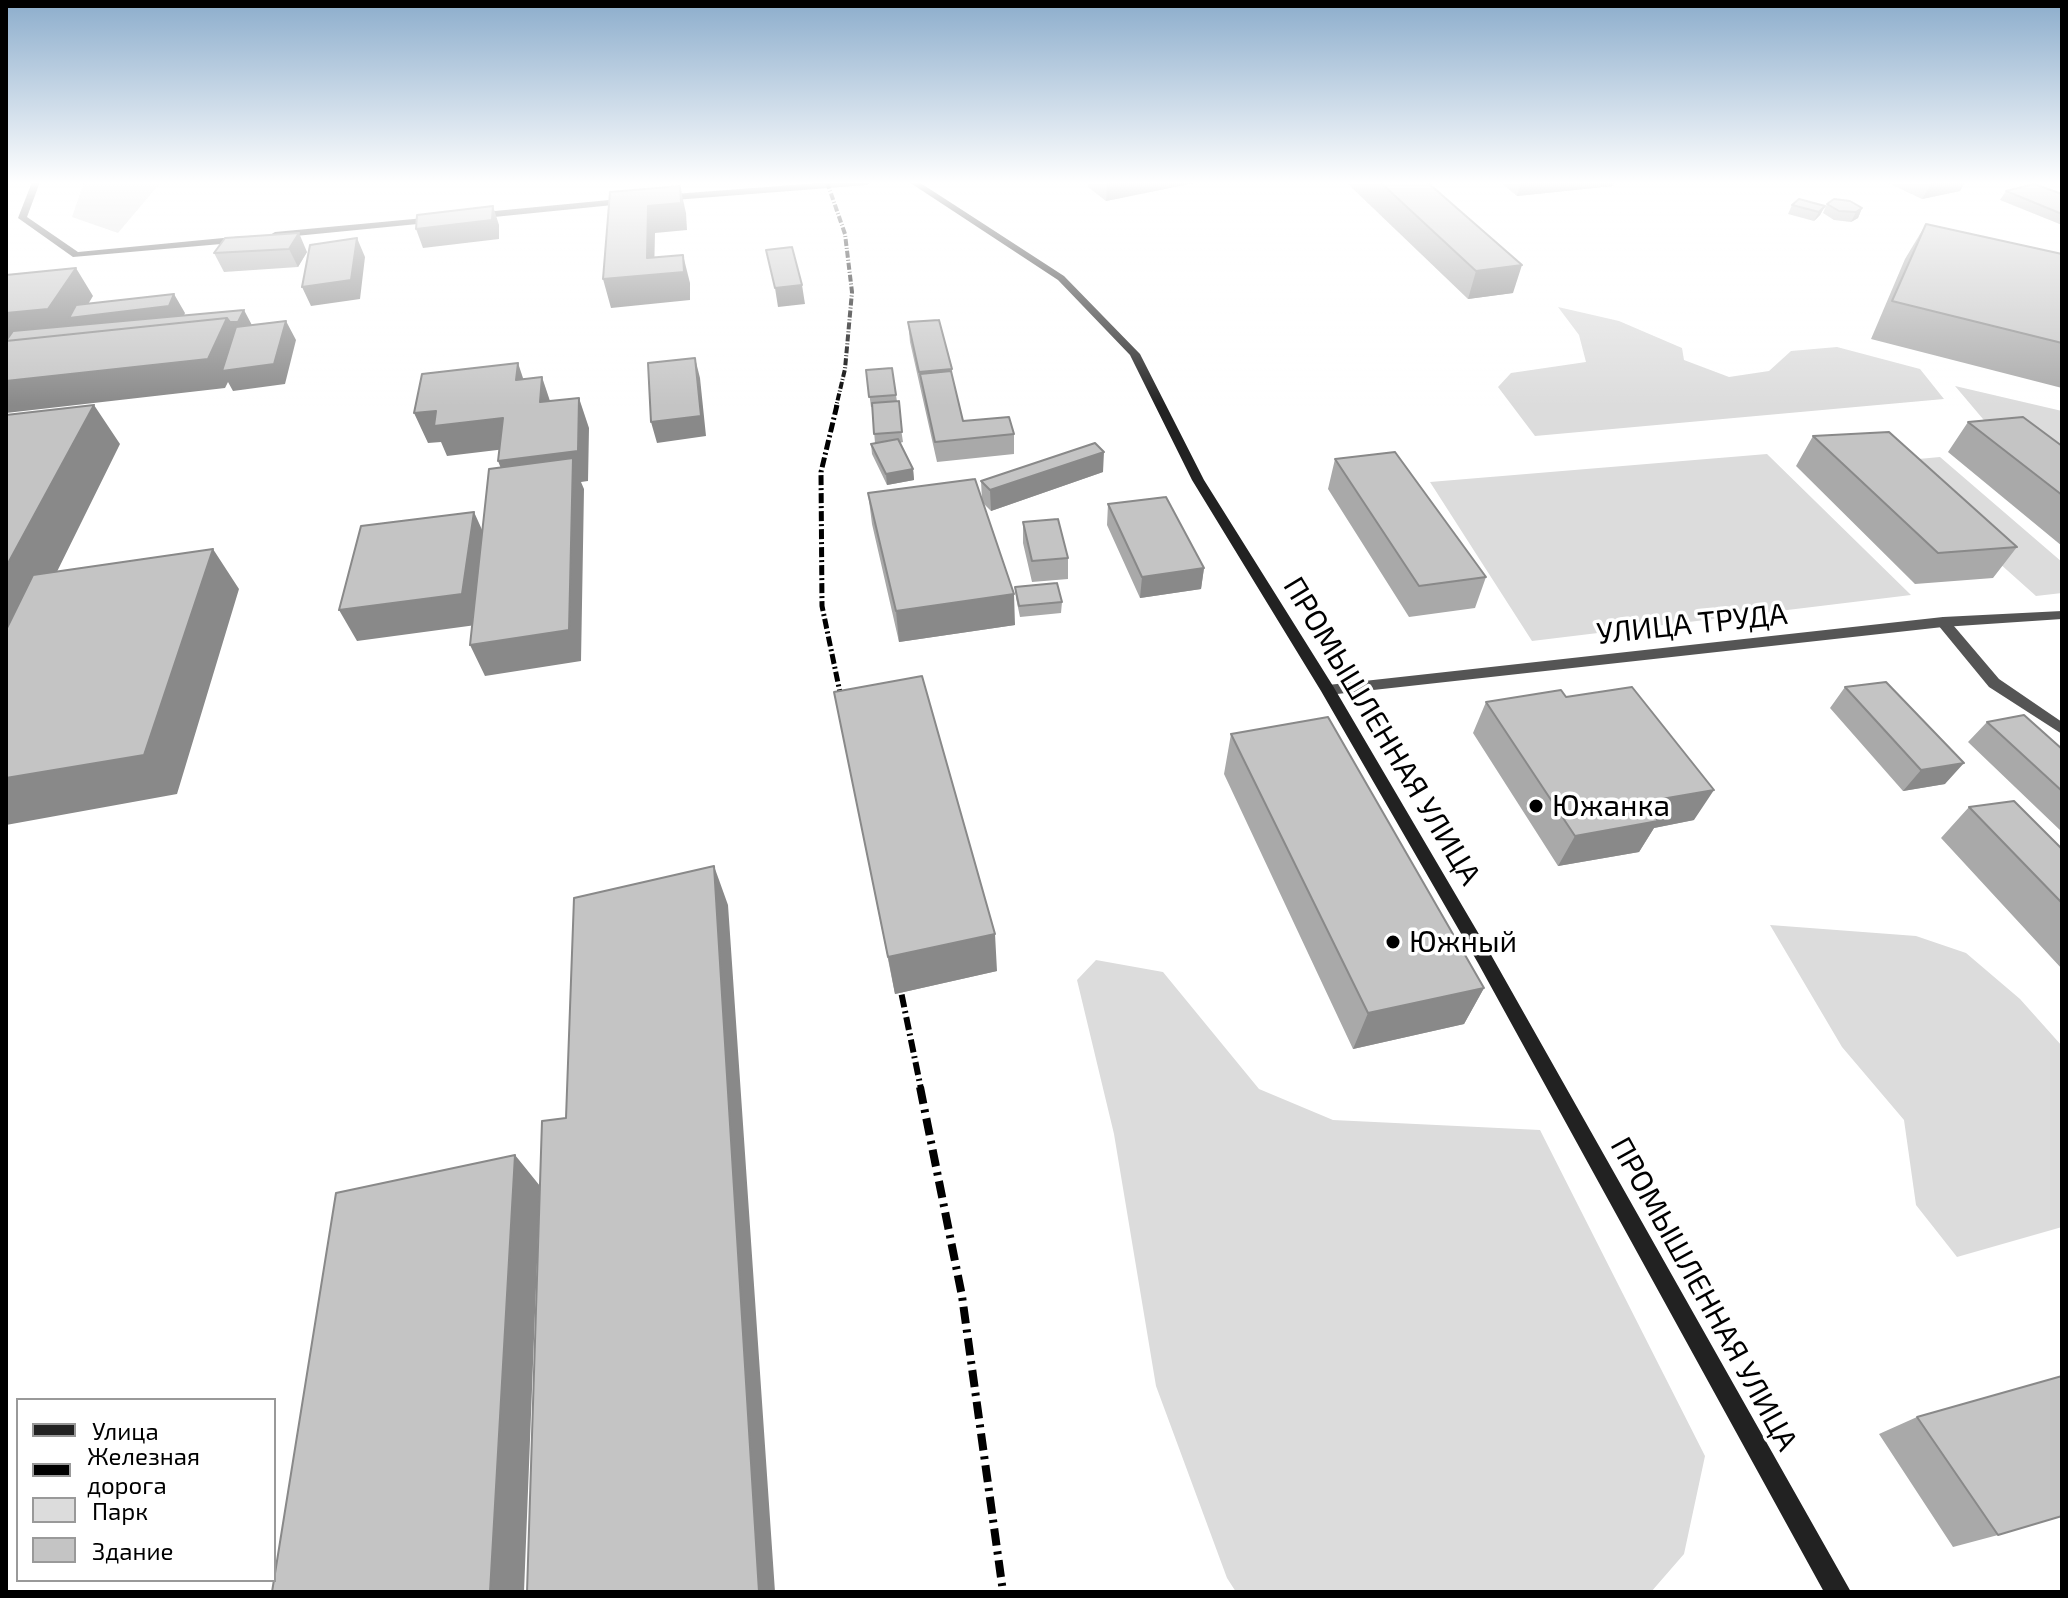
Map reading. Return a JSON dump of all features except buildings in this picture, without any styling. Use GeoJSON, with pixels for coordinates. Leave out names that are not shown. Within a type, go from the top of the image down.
{"type":"FeatureCollection","features":[{"type":"Feature","properties":{"kind":"main road","name":"ПРОМЫШЛЕННАЯ УЛИЦА"},"geometry":{"type":"LineString","coordinates":[[1028,257],[1061,278],[1135,354],[1198,480],[1328,690],[1484,958],[1838,1592]]}},
{"type":"Feature","properties":{"kind":"street","name":"УЛИЦА ТРУДА"},"geometry":{"type":"LineString","coordinates":[[1328,690],[1943,622],[2062,615]]}},
{"type":"Feature","properties":{"kind":"street"},"geometry":{"type":"LineString","coordinates":[[1943,622],[1994,683],[2062,729]]}},
{"type":"Feature","properties":{"kind":"green space"},"geometry":{"type":"Polygon","coordinates":[[[1558,307],[1619,321],[1682,348],[1684,360],[1729,377],[1769,371],[1791,351],[1837,347],[1920,369],[1944,399],[1535,436],[1498,387],[1511,373],[1586,362],[1579,335],[1558,307]]]}},
{"type":"Feature","properties":{"kind":"green space"},"geometry":{"type":"Polygon","coordinates":[[[1955,386],[2062,411],[2062,478],[1994,432],[1955,386]]]}},
{"type":"Feature","properties":{"kind":"green space"},"geometry":{"type":"Polygon","coordinates":[[[1767,454],[1911,595],[1532,641],[1430,482],[1767,454]]]}},
{"type":"Feature","properties":{"kind":"green space"},"geometry":{"type":"Polygon","coordinates":[[[1940,457],[2062,562],[2062,593],[2036,596],[1886,462],[1940,457]]]}},
{"type":"Feature","properties":{"kind":"green space"},"geometry":{"type":"Polygon","coordinates":[[[1770,925],[1916,936],[1966,953],[2020,999],[2062,1046],[2062,1227],[1957,1257],[1916,1205],[1904,1120],[1842,1047],[1770,925]]]}},
{"type":"Feature","properties":{"kind":"green space"},"geometry":{"type":"Polygon","coordinates":[[[1096,960],[1163,972],[1259,1089],[1333,1120],[1540,1130],[1705,1456],[1684,1554],[1651,1592],[1236,1592],[1227,1578],[1156,1386],[1114,1134],[1077,980],[1096,960]]]}},
{"type":"Feature","properties":{"kind":"railway"},"geometry":{"type":"LineString","coordinates":[[836,407],[845,369],[852,292],[848,257]]}},
{"type":"Feature","properties":{"kind":"railway"},"geometry":{"type":"LineString","coordinates":[[837,405],[821,472],[822,606],[842,702]]}},
{"type":"Feature","properties":{"kind":"railway"},"geometry":{"type":"LineString","coordinates":[[841,700],[844,713]]}},
{"type":"Feature","properties":{"kind":"railway"},"geometry":{"type":"LineString","coordinates":[[897,972],[921,1089]]}},
{"type":"Feature","properties":{"kind":"railway"},"geometry":{"type":"LineString","coordinates":[[920,1087],[962,1296],[1003,1592]]}},
{"type":"Feature","properties":{"kind":"place","name":"Южанка"},"geometry":{"type":"Point","coordinates":[1536,806]}},
{"type":"Feature","properties":{"kind":"place","name":"Южный"},"geometry":{"type":"Point","coordinates":[1393,942]}}]}
